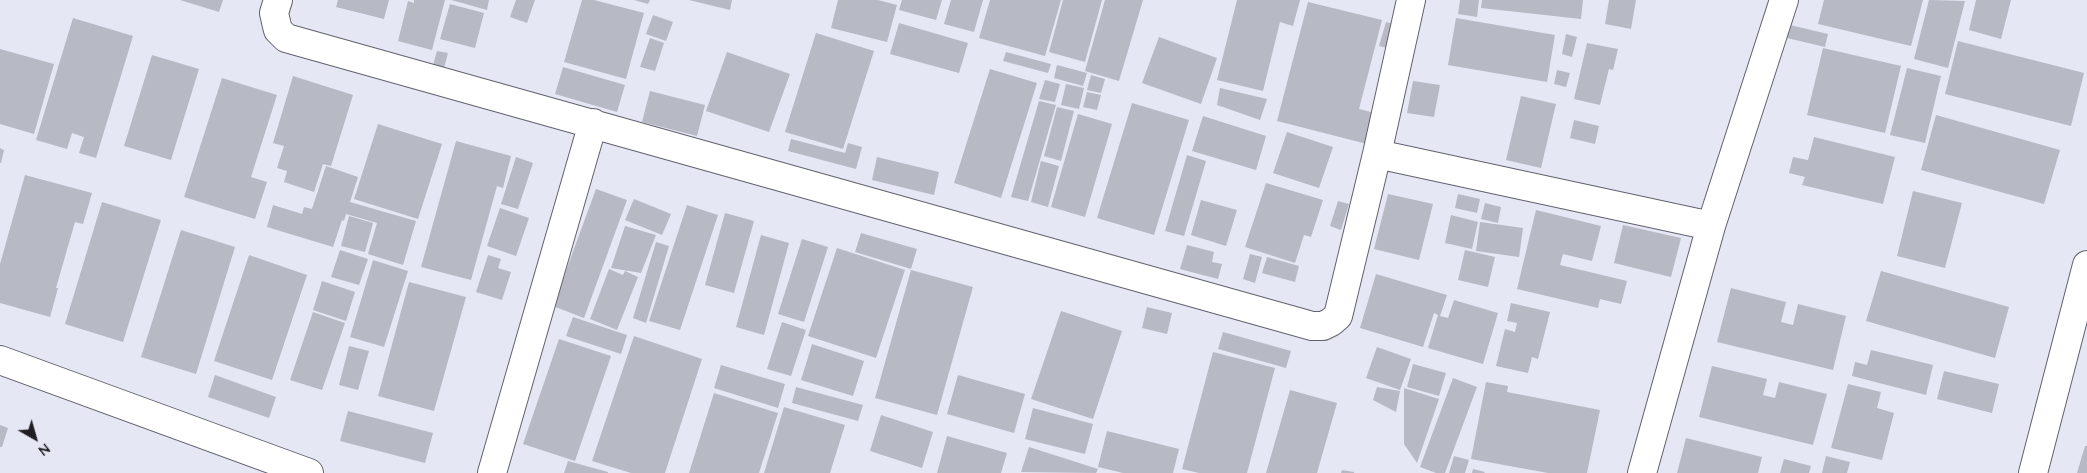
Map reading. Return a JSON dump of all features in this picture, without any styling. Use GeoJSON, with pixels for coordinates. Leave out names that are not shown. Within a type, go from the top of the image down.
{"type":"FeatureCollection","features":[{"type":"Feature","properties":{"kind":"street"},"geometry":{"type":"LineString","coordinates":[[278,0],[274,13],[278,30],[286,38],[1312,326],[1323,326],[1338,316],[1377,154],[1411,0]]}},
{"type":"Feature","properties":{"kind":"street"},"geometry":{"type":"LineString","coordinates":[[1642,473],[1711,226],[1784,0]]}},
{"type":"Feature","properties":{"kind":"street"},"geometry":{"type":"LineString","coordinates":[[492,473],[592,124]]}},
{"type":"Feature","properties":{"kind":"street"},"geometry":{"type":"LineString","coordinates":[[1377,154],[1711,226]]}},
{"type":"Feature","properties":{"kind":"street"},"geometry":{"type":"LineString","coordinates":[[2033,473],[2087,265]]}},
{"type":"Feature","properties":{"kind":"street"},"geometry":{"type":"LineString","coordinates":[[0,360],[309,473]]}},
{"type":"Feature","properties":{"kind":"building"},"geometry":{"type":"Polygon","coordinates":[[[180,0],[223,0],[219,12],[180,0]]]}},
{"type":"Feature","properties":{"kind":"building"},"geometry":{"type":"Polygon","coordinates":[[[338,0],[389,0],[384,19],[336,7],[338,0]]]}},
{"type":"Feature","properties":{"kind":"building"},"geometry":{"type":"Polygon","coordinates":[[[414,0],[445,0],[432,50],[398,41],[408,1],[414,3],[414,0]]]}},
{"type":"Feature","properties":{"kind":"building"},"geometry":{"type":"Polygon","coordinates":[[[451,0],[489,0],[487,10],[451,0]]]}},
{"type":"Feature","properties":{"kind":"building"},"geometry":{"type":"Polygon","coordinates":[[[516,0],[535,0],[527,23],[510,17],[516,0]]]}},
{"type":"Feature","properties":{"kind":"building"},"geometry":{"type":"Polygon","coordinates":[[[582,0],[594,0],[644,13],[626,79],[564,62],[582,0]]]}},
{"type":"Feature","properties":{"kind":"building"},"geometry":{"type":"Polygon","coordinates":[[[634,0],[650,0],[648,4],[634,0]]]}},
{"type":"Feature","properties":{"kind":"building"},"geometry":{"type":"Polygon","coordinates":[[[689,0],[732,0],[730,10],[689,0]]]}},
{"type":"Feature","properties":{"kind":"building"},"geometry":{"type":"Polygon","coordinates":[[[838,0],[878,0],[897,5],[887,42],[831,28],[838,0]]]}},
{"type":"Feature","properties":{"kind":"building"},"geometry":{"type":"Polygon","coordinates":[[[902,0],[942,0],[936,20],[899,10],[902,0]]]}},
{"type":"Feature","properties":{"kind":"building"},"geometry":{"type":"Polygon","coordinates":[[[951,0],[983,0],[974,32],[944,24],[951,0]]]}},
{"type":"Feature","properties":{"kind":"building"},"geometry":{"type":"Polygon","coordinates":[[[990,0],[1061,0],[1045,56],[979,38],[990,0]]]}},
{"type":"Feature","properties":{"kind":"building"},"geometry":{"type":"Polygon","coordinates":[[[1063,0],[1102,0],[1085,62],[1049,52],[1063,0]]]}},
{"type":"Feature","properties":{"kind":"building"},"geometry":{"type":"Polygon","coordinates":[[[1105,0],[1143,0],[1119,81],[1085,71],[1105,0]]]}},
{"type":"Feature","properties":{"kind":"building"},"geometry":{"type":"Polygon","coordinates":[[[1237,0],[1300,0],[1293,26],[1280,22],[1263,91],[1217,80],[1237,0]]]}},
{"type":"Feature","properties":{"kind":"building"},"geometry":{"type":"Polygon","coordinates":[[[1460,0],[1479,0],[1477,17],[1458,14],[1460,0]]]}},
{"type":"Feature","properties":{"kind":"building"},"geometry":{"type":"Polygon","coordinates":[[[1482,0],[1583,0],[1581,19],[1481,8],[1482,0]]]}},
{"type":"Feature","properties":{"kind":"building"},"geometry":{"type":"Polygon","coordinates":[[[1609,0],[1636,0],[1631,29],[1605,24],[1609,0]]]}},
{"type":"Feature","properties":{"kind":"building"},"geometry":{"type":"Polygon","coordinates":[[[1824,0],[1923,0],[1911,46],[1818,24],[1824,0]]]}},
{"type":"Feature","properties":{"kind":"building"},"geometry":{"type":"Polygon","coordinates":[[[1929,0],[1965,1],[1948,68],[1914,59],[1929,0]]]}},
{"type":"Feature","properties":{"kind":"building"},"geometry":{"type":"Polygon","coordinates":[[[1976,0],[2011,0],[2001,39],[1969,30],[1976,0]]]}},
{"type":"Feature","properties":{"kind":"building"},"geometry":{"type":"Polygon","coordinates":[[[1308,2],[1382,20],[1359,109],[1375,113],[1367,144],[1277,121],[1308,2]]]}},
{"type":"Feature","properties":{"kind":"building"},"geometry":{"type":"Polygon","coordinates":[[[450,4],[484,13],[475,48],[440,39],[450,4]]]}},
{"type":"Feature","properties":{"kind":"building"},"geometry":{"type":"Polygon","coordinates":[[[653,15],[673,22],[666,41],[646,34],[653,15]]]}},
{"type":"Feature","properties":{"kind":"building"},"geometry":{"type":"Polygon","coordinates":[[[73,18],[133,36],[96,158],[79,153],[84,137],[72,133],[67,149],[36,140],[73,18]]]}},
{"type":"Feature","properties":{"kind":"building"},"geometry":{"type":"Polygon","coordinates":[[[1456,18],[1555,35],[1547,82],[1448,65],[1456,18]]]}},
{"type":"Feature","properties":{"kind":"building"},"geometry":{"type":"Polygon","coordinates":[[[1386,22],[1401,26],[1395,50],[1379,46],[1386,22]]]}},
{"type":"Feature","properties":{"kind":"building"},"geometry":{"type":"Polygon","coordinates":[[[899,23],[968,43],[959,73],[890,54],[899,23]]]}},
{"type":"Feature","properties":{"kind":"building"},"geometry":{"type":"Polygon","coordinates":[[[1790,25],[1828,34],[1825,47],[1787,38],[1790,25]]]}},
{"type":"Feature","properties":{"kind":"building"},"geometry":{"type":"Polygon","coordinates":[[[816,33],[874,51],[843,149],[785,132],[816,33]]]}},
{"type":"Feature","properties":{"kind":"building"},"geometry":{"type":"Polygon","coordinates":[[[1566,34],[1577,37],[1572,57],[1562,54],[1566,34]]]}},
{"type":"Feature","properties":{"kind":"building"},"geometry":{"type":"Polygon","coordinates":[[[1159,37],[1217,58],[1201,104],[1142,83],[1159,37]]]}},
{"type":"Feature","properties":{"kind":"building"},"geometry":{"type":"Polygon","coordinates":[[[650,38],[664,43],[655,71],[640,67],[650,38]]]}},
{"type":"Feature","properties":{"kind":"building"},"geometry":{"type":"Polygon","coordinates":[[[1958,41],[2084,73],[2071,126],[1945,94],[1958,41]]]}},
{"type":"Feature","properties":{"kind":"building"},"geometry":{"type":"Polygon","coordinates":[[[1587,43],[1618,49],[1613,70],[1609,69],[1600,105],[1574,99],[1587,43]]]}},
{"type":"Feature","properties":{"kind":"building"},"geometry":{"type":"Polygon","coordinates":[[[1823,48],[1901,66],[1885,133],[1807,115],[1823,48]]]}},
{"type":"Feature","properties":{"kind":"building"},"geometry":{"type":"Polygon","coordinates":[[[0,49],[54,64],[34,134],[0,124],[0,49]]]}},
{"type":"Feature","properties":{"kind":"building"},"geometry":{"type":"Polygon","coordinates":[[[437,51],[448,53],[443,72],[432,69],[437,51]]]}},
{"type":"Feature","properties":{"kind":"building"},"geometry":{"type":"Polygon","coordinates":[[[727,52],[790,74],[769,132],[706,111],[727,52]]]}},
{"type":"Feature","properties":{"kind":"building"},"geometry":{"type":"Polygon","coordinates":[[[1006,52],[1051,64],[1048,73],[1003,61],[1006,52]]]}},
{"type":"Feature","properties":{"kind":"building"},"geometry":{"type":"Polygon","coordinates":[[[152,55],[199,69],[171,160],[124,146],[152,55]]]}},
{"type":"Feature","properties":{"kind":"building"},"geometry":{"type":"Polygon","coordinates":[[[1057,65],[1087,73],[1083,86],[1054,78],[1057,65]]]}},
{"type":"Feature","properties":{"kind":"building"},"geometry":{"type":"Polygon","coordinates":[[[563,67],[625,85],[617,112],[555,94],[563,67]]]}},
{"type":"Feature","properties":{"kind":"building"},"geometry":{"type":"Polygon","coordinates":[[[1907,68],[1941,76],[1925,143],[1890,135],[1907,68]]]}},
{"type":"Feature","properties":{"kind":"building"},"geometry":{"type":"Polygon","coordinates":[[[990,69],[1037,83],[1001,198],[954,183],[990,69]]]}},
{"type":"Feature","properties":{"kind":"building"},"geometry":{"type":"Polygon","coordinates":[[[1557,70],[1570,73],[1566,87],[1554,84],[1557,70]]]}},
{"type":"Feature","properties":{"kind":"building"},"geometry":{"type":"Polygon","coordinates":[[[1091,75],[1105,79],[1101,93],[1087,90],[1091,75]]]}},
{"type":"Feature","properties":{"kind":"building"},"geometry":{"type":"Polygon","coordinates":[[[293,76],[353,95],[331,166],[323,164],[314,192],[284,182],[287,171],[277,168],[284,146],[273,143],[293,76]]]}},
{"type":"Feature","properties":{"kind":"building"},"geometry":{"type":"Polygon","coordinates":[[[222,78],[277,95],[251,177],[267,182],[255,219],[184,197],[222,78]]]}},
{"type":"Feature","properties":{"kind":"building"},"geometry":{"type":"Polygon","coordinates":[[[1045,80],[1060,84],[1055,102],[1039,99],[1045,80]]]}},
{"type":"Feature","properties":{"kind":"building"},"geometry":{"type":"Polygon","coordinates":[[[1413,81],[1440,85],[1434,117],[1407,113],[1413,81]]]}},
{"type":"Feature","properties":{"kind":"building"},"geometry":{"type":"Polygon","coordinates":[[[1066,84],[1084,88],[1079,109],[1061,105],[1066,84]]]}},
{"type":"Feature","properties":{"kind":"building"},"geometry":{"type":"Polygon","coordinates":[[[1220,88],[1267,99],[1260,120],[1217,105],[1220,88]]]}},
{"type":"Feature","properties":{"kind":"building"},"geometry":{"type":"Polygon","coordinates":[[[650,91],[705,105],[697,136],[642,122],[650,91]]]}},
{"type":"Feature","properties":{"kind":"building"},"geometry":{"type":"Polygon","coordinates":[[[1087,92],[1101,95],[1097,110],[1083,107],[1087,92]]]}},
{"type":"Feature","properties":{"kind":"building"},"geometry":{"type":"Polygon","coordinates":[[[1521,96],[1556,104],[1541,168],[1506,160],[1521,96]]]}},
{"type":"Feature","properties":{"kind":"building"},"geometry":{"type":"Polygon","coordinates":[[[1039,101],[1056,105],[1028,201],[1011,197],[1039,101]]]}},
{"type":"Feature","properties":{"kind":"building"},"geometry":{"type":"Polygon","coordinates":[[[1132,103],[1189,120],[1154,235],[1097,218],[1132,103]]]}},
{"type":"Feature","properties":{"kind":"building"},"geometry":{"type":"Polygon","coordinates":[[[1057,107],[1074,111],[1061,161],[1044,156],[1057,107]]]}},
{"type":"Feature","properties":{"kind":"building"},"geometry":{"type":"Polygon","coordinates":[[[1078,114],[1112,124],[1085,217],[1051,207],[1078,114]]]}},
{"type":"Feature","properties":{"kind":"building"},"geometry":{"type":"Polygon","coordinates":[[[1936,115],[2060,150],[2044,204],[1921,170],[1936,115]]]}},
{"type":"Feature","properties":{"kind":"building"},"geometry":{"type":"Polygon","coordinates":[[[1203,116],[1266,136],[1256,170],[1192,151],[1203,116]]]}},
{"type":"Feature","properties":{"kind":"building"},"geometry":{"type":"Polygon","coordinates":[[[1574,120],[1599,126],[1595,144],[1570,138],[1574,120]]]}},
{"type":"Feature","properties":{"kind":"building"},"geometry":{"type":"Polygon","coordinates":[[[378,124],[442,144],[418,219],[354,199],[378,124]]]}},
{"type":"Feature","properties":{"kind":"building"},"geometry":{"type":"Polygon","coordinates":[[[1287,132],[1333,147],[1319,188],[1273,173],[1287,132]]]}},
{"type":"Feature","properties":{"kind":"building"},"geometry":{"type":"Polygon","coordinates":[[[1814,137],[1895,157],[1883,204],[1802,185],[1805,177],[1789,173],[1793,157],[1808,160],[1814,137]]]}},
{"type":"Feature","properties":{"kind":"building"},"geometry":{"type":"Polygon","coordinates":[[[791,139],[845,153],[848,143],[862,147],[856,169],[788,151],[791,139]]]}},
{"type":"Feature","properties":{"kind":"building"},"geometry":{"type":"Polygon","coordinates":[[[456,141],[511,156],[503,188],[497,186],[471,280],[421,267],[456,141]]]}},
{"type":"Feature","properties":{"kind":"building"},"geometry":{"type":"Polygon","coordinates":[[[0,148],[4,150],[1,163],[0,163],[0,148]]]}},
{"type":"Feature","properties":{"kind":"building"},"geometry":{"type":"Polygon","coordinates":[[[1187,155],[1206,161],[1184,236],[1165,231],[1187,155]]]}},
{"type":"Feature","properties":{"kind":"building"},"geometry":{"type":"Polygon","coordinates":[[[516,157],[533,163],[518,209],[501,204],[516,157]]]}},
{"type":"Feature","properties":{"kind":"building"},"geometry":{"type":"Polygon","coordinates":[[[877,157],[939,172],[934,195],[872,180],[877,157]]]}},
{"type":"Feature","properties":{"kind":"building"},"geometry":{"type":"Polygon","coordinates":[[[1041,161],[1059,166],[1048,207],[1031,202],[1041,161]]]}},
{"type":"Feature","properties":{"kind":"building"},"geometry":{"type":"Polygon","coordinates":[[[326,166],[358,177],[350,202],[416,221],[403,265],[368,254],[377,223],[346,214],[344,221],[342,220],[333,247],[267,227],[273,205],[302,214],[304,207],[312,209],[326,166]]]}},
{"type":"Feature","properties":{"kind":"building"},"geometry":{"type":"Polygon","coordinates":[[[25,175],[92,193],[83,224],[75,222],[56,288],[58,288],[50,317],[0,303],[0,264],[25,175]]]}},
{"type":"Feature","properties":{"kind":"building"},"geometry":{"type":"Polygon","coordinates":[[[1266,183],[1323,200],[1311,237],[1304,235],[1295,263],[1245,247],[1266,183]]]}},
{"type":"Feature","properties":{"kind":"building"},"geometry":{"type":"Polygon","coordinates":[[[596,189],[627,200],[584,318],[553,306],[596,189]]]}},
{"type":"Feature","properties":{"kind":"building"},"geometry":{"type":"Polygon","coordinates":[[[1913,191],[1962,203],[1945,268],[1897,256],[1913,191]]]}},
{"type":"Feature","properties":{"kind":"building"},"geometry":{"type":"Polygon","coordinates":[[[1388,194],[1433,204],[1419,260],[1374,249],[1388,194]]]}},
{"type":"Feature","properties":{"kind":"building"},"geometry":{"type":"Polygon","coordinates":[[[1458,194],[1480,199],[1477,213],[1455,208],[1458,194]]]}},
{"type":"Feature","properties":{"kind":"building"},"geometry":{"type":"Polygon","coordinates":[[[634,199],[671,214],[662,235],[625,220],[634,199]]]}},
{"type":"Feature","properties":{"kind":"building"},"geometry":{"type":"Polygon","coordinates":[[[1201,200],[1237,210],[1226,246],[1191,235],[1201,200]]]}},
{"type":"Feature","properties":{"kind":"building"},"geometry":{"type":"Polygon","coordinates":[[[1338,201],[1349,204],[1341,230],[1330,226],[1338,201]]]}},
{"type":"Feature","properties":{"kind":"building"},"geometry":{"type":"Polygon","coordinates":[[[102,202],[161,220],[123,342],[65,324],[102,202]]]}},
{"type":"Feature","properties":{"kind":"building"},"geometry":{"type":"Polygon","coordinates":[[[1485,203],[1501,207],[1498,223],[1481,219],[1485,203]]]}},
{"type":"Feature","properties":{"kind":"building"},"geometry":{"type":"Polygon","coordinates":[[[687,205],[718,215],[680,330],[649,321],[687,205]]]}},
{"type":"Feature","properties":{"kind":"building"},"geometry":{"type":"Polygon","coordinates":[[[500,208],[529,218],[516,256],[487,246],[500,208]]]}},
{"type":"Feature","properties":{"kind":"building"},"geometry":{"type":"Polygon","coordinates":[[[1536,210],[1601,226],[1592,261],[1563,254],[1560,265],[1627,281],[1621,304],[1600,299],[1598,308],[1517,289],[1536,210]]]}},
{"type":"Feature","properties":{"kind":"building"},"geometry":{"type":"Polygon","coordinates":[[[725,213],[754,221],[734,293],[705,285],[725,213]]]}},
{"type":"Feature","properties":{"kind":"building"},"geometry":{"type":"Polygon","coordinates":[[[1451,215],[1478,222],[1472,249],[1445,243],[1451,215]]]}},
{"type":"Feature","properties":{"kind":"building"},"geometry":{"type":"Polygon","coordinates":[[[349,216],[373,223],[365,252],[341,246],[349,216]]]}},
{"type":"Feature","properties":{"kind":"building"},"geometry":{"type":"Polygon","coordinates":[[[1480,222],[1523,228],[1519,257],[1476,251],[1480,222]]]}},
{"type":"Feature","properties":{"kind":"building"},"geometry":{"type":"Polygon","coordinates":[[[1623,225],[1681,238],[1671,277],[1614,263],[1623,225]]]}},
{"type":"Feature","properties":{"kind":"building"},"geometry":{"type":"Polygon","coordinates":[[[625,226],[656,235],[641,273],[611,268],[625,226]]]}},
{"type":"Feature","properties":{"kind":"building"},"geometry":{"type":"Polygon","coordinates":[[[181,230],[235,247],[196,374],[141,357],[181,230]]]}},
{"type":"Feature","properties":{"kind":"building"},"geometry":{"type":"Polygon","coordinates":[[[861,233],[917,249],[911,269],[855,252],[861,233]]]}},
{"type":"Feature","properties":{"kind":"building"},"geometry":{"type":"Polygon","coordinates":[[[761,235],[789,243],[764,335],[736,327],[761,235]]]}},
{"type":"Feature","properties":{"kind":"building"},"geometry":{"type":"Polygon","coordinates":[[[802,239],[828,247],[804,322],[778,314],[802,239]]]}},
{"type":"Feature","properties":{"kind":"building"},"geometry":{"type":"Polygon","coordinates":[[[656,242],[669,246],[646,323],[633,318],[656,242]]]}},
{"type":"Feature","properties":{"kind":"building"},"geometry":{"type":"Polygon","coordinates":[[[1187,245],[1214,252],[1212,262],[1222,264],[1218,279],[1180,269],[1187,245]]]}},
{"type":"Feature","properties":{"kind":"building"},"geometry":{"type":"Polygon","coordinates":[[[837,248],[905,270],[876,358],[808,336],[837,248]]]}},
{"type":"Feature","properties":{"kind":"building"},"geometry":{"type":"Polygon","coordinates":[[[340,250],[368,259],[359,285],[331,277],[340,250]]]}},
{"type":"Feature","properties":{"kind":"building"},"geometry":{"type":"Polygon","coordinates":[[[1465,250],[1495,257],[1488,287],[1458,280],[1465,250]]]}},
{"type":"Feature","properties":{"kind":"building"},"geometry":{"type":"Polygon","coordinates":[[[1250,254],[1262,257],[1255,283],[1243,279],[1250,254]]]}},
{"type":"Feature","properties":{"kind":"building"},"geometry":{"type":"Polygon","coordinates":[[[249,255],[307,275],[272,380],[214,361],[249,255]]]}},
{"type":"Feature","properties":{"kind":"building"},"geometry":{"type":"Polygon","coordinates":[[[488,255],[501,259],[498,268],[511,272],[502,300],[476,292],[488,255]]]}},
{"type":"Feature","properties":{"kind":"building"},"geometry":{"type":"Polygon","coordinates":[[[1267,257],[1299,266],[1295,282],[1262,273],[1267,257]]]}},
{"type":"Feature","properties":{"kind":"building"},"geometry":{"type":"Polygon","coordinates":[[[373,260],[408,271],[384,347],[350,337],[373,260]]]}},
{"type":"Feature","properties":{"kind":"building"},"geometry":{"type":"Polygon","coordinates":[[[609,269],[623,275],[625,271],[638,277],[617,330],[590,319],[609,269]]]}},
{"type":"Feature","properties":{"kind":"building"},"geometry":{"type":"Polygon","coordinates":[[[911,270],[973,287],[937,415],[875,398],[911,270]]]}},
{"type":"Feature","properties":{"kind":"building"},"geometry":{"type":"Polygon","coordinates":[[[1881,271],[2009,307],[1995,358],[1866,321],[1881,271]]]}},
{"type":"Feature","properties":{"kind":"building"},"geometry":{"type":"Polygon","coordinates":[[[1376,274],[1447,295],[1440,316],[1448,318],[1454,300],[1498,313],[1483,364],[1428,348],[1438,315],[1434,313],[1423,347],[1360,328],[1376,274]]]}},
{"type":"Feature","properties":{"kind":"building"},"geometry":{"type":"Polygon","coordinates":[[[322,281],[355,292],[346,321],[313,310],[322,281]]]}},
{"type":"Feature","properties":{"kind":"building"},"geometry":{"type":"Polygon","coordinates":[[[409,282],[466,297],[434,411],[378,396],[409,282]]]}},
{"type":"Feature","properties":{"kind":"building"},"geometry":{"type":"Polygon","coordinates":[[[1731,288],[1786,302],[1781,322],[1793,325],[1798,304],[1846,316],[1833,370],[1717,342],[1731,288]]]}},
{"type":"Feature","properties":{"kind":"building"},"geometry":{"type":"Polygon","coordinates":[[[1511,303],[1550,312],[1538,359],[1532,357],[1528,373],[1496,366],[1505,329],[1515,332],[1517,323],[1507,321],[1511,303]]]}},
{"type":"Feature","properties":{"kind":"building"},"geometry":{"type":"Polygon","coordinates":[[[1147,307],[1172,313],[1167,334],[1142,328],[1147,307]]]}},
{"type":"Feature","properties":{"kind":"building"},"geometry":{"type":"Polygon","coordinates":[[[1061,311],[1122,331],[1093,419],[1031,399],[1061,311]]]}},
{"type":"Feature","properties":{"kind":"building"},"geometry":{"type":"Polygon","coordinates":[[[313,312],[345,323],[322,390],[290,380],[313,312]]]}},
{"type":"Feature","properties":{"kind":"building"},"geometry":{"type":"Polygon","coordinates":[[[573,317],[627,335],[621,354],[566,336],[573,317]]]}},
{"type":"Feature","properties":{"kind":"building"},"geometry":{"type":"Polygon","coordinates":[[[782,322],[806,330],[791,376],[767,369],[782,322]]]}},
{"type":"Feature","properties":{"kind":"building"},"geometry":{"type":"Polygon","coordinates":[[[1223,332],[1291,351],[1286,368],[1218,349],[1223,332]]]}},
{"type":"Feature","properties":{"kind":"building"},"geometry":{"type":"Polygon","coordinates":[[[634,336],[702,359],[665,473],[631,473],[592,461],[634,336]]]}},
{"type":"Feature","properties":{"kind":"building"},"geometry":{"type":"Polygon","coordinates":[[[559,339],[611,356],[575,461],[523,444],[559,339]]]}},
{"type":"Feature","properties":{"kind":"building"},"geometry":{"type":"Polygon","coordinates":[[[812,344],[864,361],[853,396],[801,380],[812,344]]]}},
{"type":"Feature","properties":{"kind":"building"},"geometry":{"type":"Polygon","coordinates":[[[349,346],[369,351],[358,390],[339,385],[349,346]]]}},
{"type":"Feature","properties":{"kind":"building"},"geometry":{"type":"Polygon","coordinates":[[[1377,347],[1411,359],[1400,390],[1366,378],[1377,347]]]}},
{"type":"Feature","properties":{"kind":"building"},"geometry":{"type":"Polygon","coordinates":[[[1871,350],[1933,365],[1926,395],[1852,376],[1855,362],[1867,365],[1871,350]]]}},
{"type":"Feature","properties":{"kind":"building"},"geometry":{"type":"Polygon","coordinates":[[[1213,352],[1275,368],[1247,473],[1199,473],[1182,469],[1213,352]]]}},
{"type":"Feature","properties":{"kind":"building"},"geometry":{"type":"Polygon","coordinates":[[[1413,364],[1446,373],[1439,396],[1407,387],[1413,364]]]}},
{"type":"Feature","properties":{"kind":"building"},"geometry":{"type":"Polygon","coordinates":[[[721,365],[785,384],[778,408],[714,388],[721,365]]]}},
{"type":"Feature","properties":{"kind":"building"},"geometry":{"type":"Polygon","coordinates":[[[1712,366],[1767,379],[1763,395],[1775,398],[1779,382],[1827,394],[1813,445],[1699,417],[1712,366]]]}},
{"type":"Feature","properties":{"kind":"building"},"geometry":{"type":"Polygon","coordinates":[[[1944,371],[1999,384],[1992,413],[1937,399],[1944,371]]]}},
{"type":"Feature","properties":{"kind":"building"},"geometry":{"type":"Polygon","coordinates":[[[215,375],[276,397],[269,418],[208,397],[215,375]]]}},
{"type":"Feature","properties":{"kind":"building"},"geometry":{"type":"Polygon","coordinates":[[[958,375],[1025,394],[1014,433],[947,414],[958,375]]]}},
{"type":"Feature","properties":{"kind":"building"},"geometry":{"type":"Polygon","coordinates":[[[1453,378],[1477,387],[1445,473],[1436,473],[1420,467],[1453,378]]]}},
{"type":"Feature","properties":{"kind":"building"},"geometry":{"type":"Polygon","coordinates":[[[1486,382],[1508,386],[1507,392],[1600,410],[1587,473],[1548,473],[1471,459],[1486,382]]]}},
{"type":"Feature","properties":{"kind":"building"},"geometry":{"type":"Polygon","coordinates":[[[1848,384],[1881,392],[1877,408],[1894,413],[1882,460],[1831,448],[1848,384]]]}},
{"type":"Feature","properties":{"kind":"building"},"geometry":{"type":"Polygon","coordinates":[[[796,387],[863,405],[858,421],[792,403],[796,387]]]}},
{"type":"Feature","properties":{"kind":"building"},"geometry":{"type":"Polygon","coordinates":[[[1377,387],[1400,391],[1396,412],[1373,400],[1377,387]]]}},
{"type":"Feature","properties":{"kind":"building"},"geometry":{"type":"Polygon","coordinates":[[[1404,388],[1439,399],[1417,463],[1404,444],[1404,388]]]}},
{"type":"Feature","properties":{"kind":"building"},"geometry":{"type":"Polygon","coordinates":[[[1290,390],[1337,403],[1317,473],[1266,473],[1290,390]]]}},
{"type":"Feature","properties":{"kind":"building"},"geometry":{"type":"Polygon","coordinates":[[[714,393],[778,413],[759,473],[689,473],[714,393]]]}},
{"type":"Feature","properties":{"kind":"building"},"geometry":{"type":"Polygon","coordinates":[[[784,407],[845,425],[830,473],[764,473],[784,407]]]}},
{"type":"Feature","properties":{"kind":"building"},"geometry":{"type":"Polygon","coordinates":[[[1033,408],[1093,424],[1085,454],[1025,439],[1033,408]]]}},
{"type":"Feature","properties":{"kind":"building"},"geometry":{"type":"Polygon","coordinates":[[[348,411],[433,433],[425,463],[340,441],[348,411]]]}},
{"type":"Feature","properties":{"kind":"building"},"geometry":{"type":"Polygon","coordinates":[[[881,415],[933,432],[922,468],[870,451],[881,415]]]}},
{"type":"Feature","properties":{"kind":"building"},"geometry":{"type":"Polygon","coordinates":[[[0,425],[8,428],[2,447],[0,447],[0,425]]]}},
{"type":"Feature","properties":{"kind":"building"},"geometry":{"type":"Polygon","coordinates":[[[1107,431],[1179,449],[1173,473],[1123,473],[1098,467],[1107,431]]]}},
{"type":"Feature","properties":{"kind":"building"},"geometry":{"type":"Polygon","coordinates":[[[947,436],[1007,453],[1001,473],[937,473],[947,436]]]}},
{"type":"Feature","properties":{"kind":"building"},"geometry":{"type":"Polygon","coordinates":[[[1686,438],[1762,457],[1758,473],[1677,473],[1686,438]]]}},
{"type":"Feature","properties":{"kind":"building"},"geometry":{"type":"Polygon","coordinates":[[[2085,446],[2087,446],[2087,473],[2077,473],[2085,446]]]}},
{"type":"Feature","properties":{"kind":"building"},"geometry":{"type":"Polygon","coordinates":[[[1029,447],[1098,469],[1096,473],[1021,472],[1029,447]]]}},
{"type":"Feature","properties":{"kind":"building"},"geometry":{"type":"Polygon","coordinates":[[[1454,456],[1469,460],[1465,473],[1449,473],[1454,456]]]}},
{"type":"Feature","properties":{"kind":"building"},"geometry":{"type":"Polygon","coordinates":[[[1826,456],[1850,462],[1847,473],[1822,473],[1826,456]]]}},
{"type":"Feature","properties":{"kind":"building"},"geometry":{"type":"Polygon","coordinates":[[[1784,459],[1811,466],[1809,473],[1780,473],[1784,459]]]}},
{"type":"Feature","properties":{"kind":"building"},"geometry":{"type":"Polygon","coordinates":[[[568,461],[608,472],[608,473],[564,473],[568,461]]]}},
{"type":"Feature","properties":{"kind":"building"},"geometry":{"type":"Polygon","coordinates":[[[1473,469],[1485,472],[1472,473],[1473,469]]]}},
{"type":"Feature","properties":{"kind":"building"},"geometry":{"type":"Polygon","coordinates":[[[1342,470],[1354,472],[1354,473],[1341,473],[1342,470]]]}}]}
